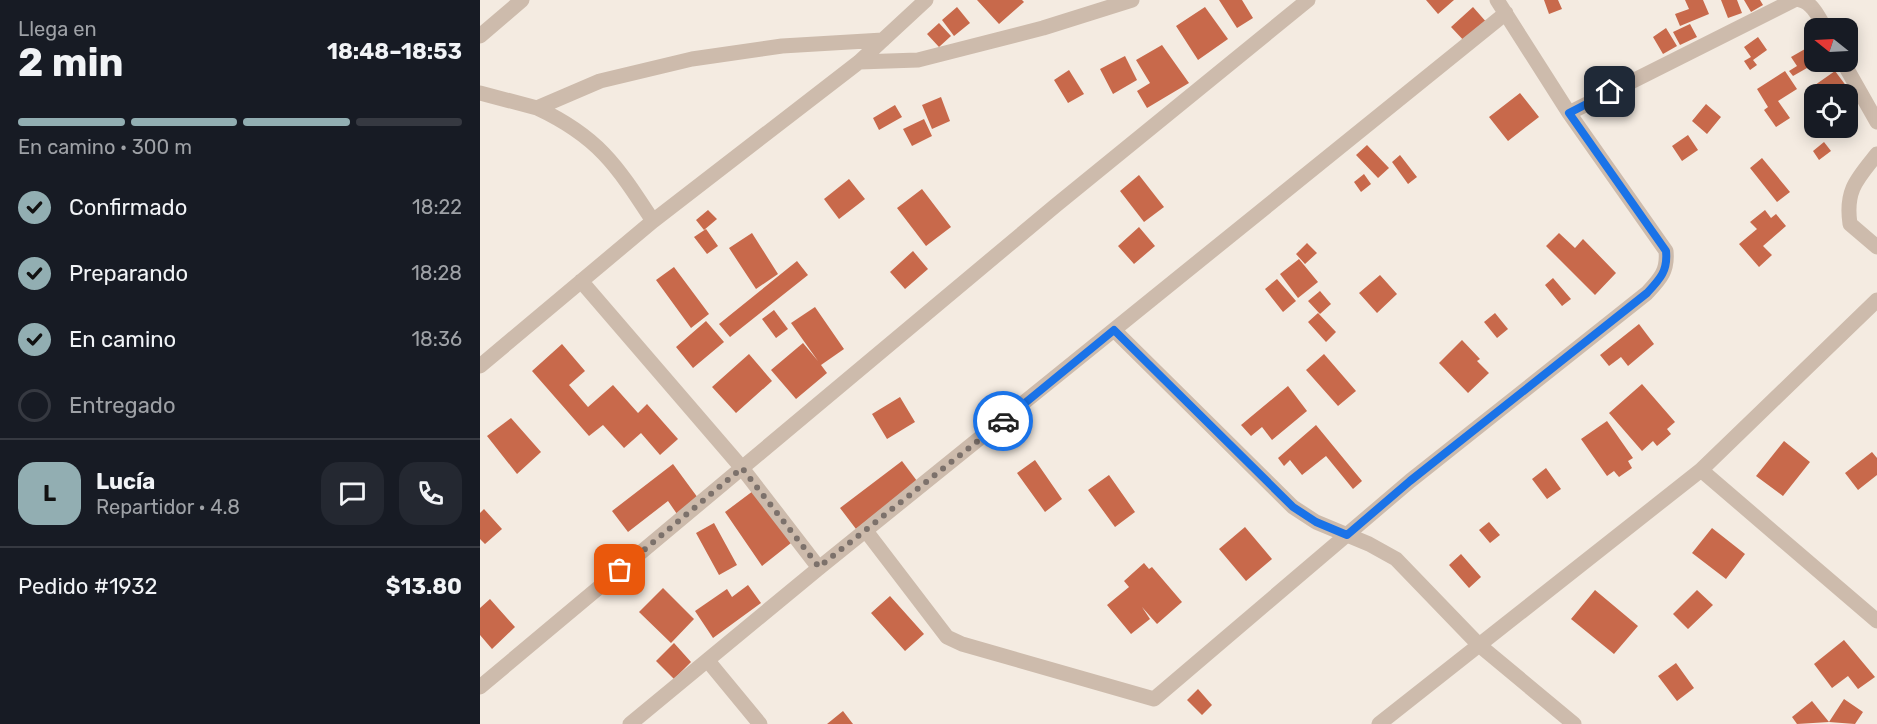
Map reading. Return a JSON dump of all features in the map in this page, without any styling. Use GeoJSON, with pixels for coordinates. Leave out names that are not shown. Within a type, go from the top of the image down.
{"type":"FeatureCollection","features":[{"type":"Feature","properties":{"kind":"street"},"geometry":{"type":"LineString","coordinates":[[480,36],[522,0]]}},
{"type":"Feature","properties":{"kind":"street"},"geometry":{"type":"LineString","coordinates":[[480,366],[653,221],[859,62],[926,0]]}},
{"type":"Feature","properties":{"kind":"street"},"geometry":{"type":"LineString","coordinates":[[859,62],[918,60],[1043,28],[1132,0]]}},
{"type":"Feature","properties":{"kind":"street"},"geometry":{"type":"LineString","coordinates":[[480,687],[1055,206],[1308,0]]}},
{"type":"Feature","properties":{"kind":"street"},"geometry":{"type":"LineString","coordinates":[[866,531],[947,637],[962,644],[1154,699],[1410,481],[1647,293],[1664,274],[1667,263],[1666,251],[1569,113],[1497,0]]}},
{"type":"Feature","properties":{"kind":"street"},"geometry":{"type":"LineString","coordinates":[[1569,113],[1794,0]]}},
{"type":"Feature","properties":{"kind":"street"},"geometry":{"type":"LineString","coordinates":[[1800,0],[1806,1],[1819,18]]}},
{"type":"Feature","properties":{"kind":"street"},"geometry":{"type":"LineString","coordinates":[[630,724],[819,567],[1506,13]]}},
{"type":"Feature","properties":{"kind":"street"},"geometry":{"type":"LineString","coordinates":[[537,108],[600,81],[692,59],[782,46],[883,40]]}},
{"type":"Feature","properties":{"kind":"street"},"geometry":{"type":"LineString","coordinates":[[1850,72],[1877,122]]}},
{"type":"Feature","properties":{"kind":"street"},"geometry":{"type":"LineString","coordinates":[[480,93],[537,108],[563,120],[599,145],[625,178],[653,221]]}},
{"type":"Feature","properties":{"kind":"street"},"geometry":{"type":"LineString","coordinates":[[1877,154],[1856,181],[1847,207],[1850,224],[1877,247]]}},
{"type":"Feature","properties":{"kind":"street"},"geometry":{"type":"LineString","coordinates":[[581,281],[742,468],[819,567]]}},
{"type":"Feature","properties":{"kind":"street"},"geometry":{"type":"LineString","coordinates":[[1379,724],[1701,470],[1877,300]]}},
{"type":"Feature","properties":{"kind":"street"},"geometry":{"type":"LineString","coordinates":[[1114,330],[1293,507],[1316,522],[1396,559],[1479,645],[1574,724]]}},
{"type":"Feature","properties":{"kind":"street"},"geometry":{"type":"LineString","coordinates":[[1701,470],[1877,621]]}},
{"type":"Feature","properties":{"kind":"street"},"geometry":{"type":"LineString","coordinates":[[708,661],[760,724]]}},
{"type":"Feature","properties":{"kind":"building"},"geometry":{"type":"Polygon","coordinates":[[[977,0],[1022,0],[1024,2],[999,24],[977,0]]]}},
{"type":"Feature","properties":{"kind":"building"},"geometry":{"type":"Polygon","coordinates":[[[1219,0],[1242,0],[1253,18],[1237,28],[1219,0]]]}},
{"type":"Feature","properties":{"kind":"building"},"geometry":{"type":"Polygon","coordinates":[[[1426,0],[1454,0],[1438,14],[1426,0]]]}},
{"type":"Feature","properties":{"kind":"building"},"geometry":{"type":"Polygon","coordinates":[[[1544,0],[1558,0],[1562,9],[1549,14],[1544,0]]]}},
{"type":"Feature","properties":{"kind":"building"},"geometry":{"type":"Polygon","coordinates":[[[1685,0],[1703,0],[1709,14],[1680,26],[1675,14],[1689,9],[1685,0]]]}},
{"type":"Feature","properties":{"kind":"building"},"geometry":{"type":"Polygon","coordinates":[[[1721,0],[1737,0],[1742,13],[1728,18],[1721,0]]]}},
{"type":"Feature","properties":{"kind":"building"},"geometry":{"type":"Polygon","coordinates":[[[1744,0],[1760,0],[1763,5],[1751,12],[1744,0]]]}},
{"type":"Feature","properties":{"kind":"building"},"geometry":{"type":"Polygon","coordinates":[[[957,7],[970,23],[954,36],[942,20],[957,7]]]}},
{"type":"Feature","properties":{"kind":"building"},"geometry":{"type":"Polygon","coordinates":[[[1205,7],[1228,39],[1198,60],[1176,26],[1205,7]]]}},
{"type":"Feature","properties":{"kind":"building"},"geometry":{"type":"Polygon","coordinates":[[[1473,7],[1488,24],[1467,44],[1451,27],[1473,7]]]}},
{"type":"Feature","properties":{"kind":"building"},"geometry":{"type":"Polygon","coordinates":[[[939,23],[951,36],[939,47],[927,34],[939,23]]]}},
{"type":"Feature","properties":{"kind":"building"},"geometry":{"type":"Polygon","coordinates":[[[1690,24],[1697,37],[1680,45],[1673,32],[1690,24]]]}},
{"type":"Feature","properties":{"kind":"building"},"geometry":{"type":"Polygon","coordinates":[[[1666,28],[1677,46],[1663,54],[1653,37],[1666,28]]]}},
{"type":"Feature","properties":{"kind":"building"},"geometry":{"type":"Polygon","coordinates":[[[1758,37],[1767,50],[1753,60],[1757,65],[1750,70],[1744,61],[1751,57],[1744,47],[1758,37]]]}},
{"type":"Feature","properties":{"kind":"building"},"geometry":{"type":"Polygon","coordinates":[[[1162,45],[1189,83],[1147,108],[1137,91],[1150,83],[1136,60],[1162,45]]]}},
{"type":"Feature","properties":{"kind":"building"},"geometry":{"type":"Polygon","coordinates":[[[1804,50],[1804,70],[1793,76],[1789,71],[1797,66],[1791,57],[1804,50]]]}},
{"type":"Feature","properties":{"kind":"building"},"geometry":{"type":"Polygon","coordinates":[[[1125,56],[1137,80],[1113,94],[1100,69],[1125,56]]]}},
{"type":"Feature","properties":{"kind":"building"},"geometry":{"type":"Polygon","coordinates":[[[1069,70],[1084,94],[1068,103],[1054,80],[1069,70]]]}},
{"type":"Feature","properties":{"kind":"building"},"geometry":{"type":"Polygon","coordinates":[[[1785,71],[1797,89],[1778,101],[1790,118],[1776,127],[1764,110],[1768,107],[1757,89],[1785,71]]]}},
{"type":"Feature","properties":{"kind":"building"},"geometry":{"type":"Polygon","coordinates":[[[1836,72],[1845,84],[1816,84],[1836,72]]]}},
{"type":"Feature","properties":{"kind":"building"},"geometry":{"type":"Polygon","coordinates":[[[1520,93],[1539,117],[1508,141],[1489,117],[1520,93]]]}},
{"type":"Feature","properties":{"kind":"building"},"geometry":{"type":"Polygon","coordinates":[[[941,97],[950,121],[932,129],[922,105],[941,97]]]}},
{"type":"Feature","properties":{"kind":"building"},"geometry":{"type":"Polygon","coordinates":[[[1706,104],[1721,117],[1707,134],[1692,121],[1706,104]]]}},
{"type":"Feature","properties":{"kind":"building"},"geometry":{"type":"Polygon","coordinates":[[[895,105],[902,117],[879,130],[873,118],[895,105]]]}},
{"type":"Feature","properties":{"kind":"building"},"geometry":{"type":"Polygon","coordinates":[[[924,119],[932,136],[912,146],[903,129],[924,119]]]}},
{"type":"Feature","properties":{"kind":"building"},"geometry":{"type":"Polygon","coordinates":[[[1688,135],[1698,150],[1682,161],[1672,146],[1688,135]]]}},
{"type":"Feature","properties":{"kind":"building"},"geometry":{"type":"Polygon","coordinates":[[[1824,142],[1831,151],[1819,160],[1813,151],[1824,142]]]}},
{"type":"Feature","properties":{"kind":"building"},"geometry":{"type":"Polygon","coordinates":[[[1367,145],[1389,168],[1378,178],[1356,155],[1367,145]]]}},
{"type":"Feature","properties":{"kind":"building"},"geometry":{"type":"Polygon","coordinates":[[[1400,155],[1417,177],[1408,184],[1392,162],[1400,155]]]}},
{"type":"Feature","properties":{"kind":"building"},"geometry":{"type":"Polygon","coordinates":[[[1762,158],[1790,192],[1777,202],[1750,168],[1762,158]]]}},
{"type":"Feature","properties":{"kind":"building"},"geometry":{"type":"Polygon","coordinates":[[[1364,174],[1371,184],[1361,192],[1354,182],[1364,174]]]}},
{"type":"Feature","properties":{"kind":"building"},"geometry":{"type":"Polygon","coordinates":[[[1139,175],[1164,207],[1144,222],[1120,191],[1139,175]]]}},
{"type":"Feature","properties":{"kind":"building"},"geometry":{"type":"Polygon","coordinates":[[[849,179],[865,199],[839,219],[824,199],[849,179]]]}},
{"type":"Feature","properties":{"kind":"building"},"geometry":{"type":"Polygon","coordinates":[[[922,189],[951,227],[926,246],[897,208],[922,189]]]}},
{"type":"Feature","properties":{"kind":"building"},"geometry":{"type":"Polygon","coordinates":[[[708,210],[717,219],[704,230],[696,220],[708,210]]]}},
{"type":"Feature","properties":{"kind":"building"},"geometry":{"type":"Polygon","coordinates":[[[1765,210],[1771,218],[1776,214],[1786,226],[1763,246],[1772,255],[1759,267],[1739,244],[1757,229],[1750,222],[1765,210]]]}},
{"type":"Feature","properties":{"kind":"building"},"geometry":{"type":"Polygon","coordinates":[[[1139,227],[1155,246],[1134,264],[1118,246],[1139,227]]]}},
{"type":"Feature","properties":{"kind":"building"},"geometry":{"type":"Polygon","coordinates":[[[706,229],[718,246],[707,254],[694,237],[706,229]]]}},
{"type":"Feature","properties":{"kind":"building"},"geometry":{"type":"Polygon","coordinates":[[[752,233],[778,274],[756,289],[729,248],[752,233]]]}},
{"type":"Feature","properties":{"kind":"building"},"geometry":{"type":"Polygon","coordinates":[[[1559,233],[1575,248],[1583,239],[1616,273],[1595,295],[1546,246],[1559,233]]]}},
{"type":"Feature","properties":{"kind":"building"},"geometry":{"type":"Polygon","coordinates":[[[1307,243],[1317,253],[1305,264],[1296,254],[1307,243]]]}},
{"type":"Feature","properties":{"kind":"building"},"geometry":{"type":"Polygon","coordinates":[[[913,251],[928,269],[905,289],[890,272],[913,251]]]}},
{"type":"Feature","properties":{"kind":"building"},"geometry":{"type":"Polygon","coordinates":[[[1299,259],[1318,282],[1298,298],[1280,274],[1299,259]]]}},
{"type":"Feature","properties":{"kind":"building"},"geometry":{"type":"Polygon","coordinates":[[[797,261],[808,275],[730,337],[719,324],[797,261]]]}},
{"type":"Feature","properties":{"kind":"building"},"geometry":{"type":"Polygon","coordinates":[[[674,267],[709,314],[691,328],[656,280],[674,267]]]}},
{"type":"Feature","properties":{"kind":"building"},"geometry":{"type":"Polygon","coordinates":[[[1380,275],[1397,294],[1377,313],[1359,293],[1380,275]]]}},
{"type":"Feature","properties":{"kind":"building"},"geometry":{"type":"Polygon","coordinates":[[[1553,278],[1571,299],[1562,306],[1545,285],[1553,278]]]}},
{"type":"Feature","properties":{"kind":"building"},"geometry":{"type":"Polygon","coordinates":[[[1277,279],[1296,301],[1283,312],[1265,289],[1277,279]]]}},
{"type":"Feature","properties":{"kind":"building"},"geometry":{"type":"Polygon","coordinates":[[[1320,291],[1331,304],[1320,314],[1308,301],[1320,291]]]}},
{"type":"Feature","properties":{"kind":"building"},"geometry":{"type":"Polygon","coordinates":[[[815,307],[844,349],[821,365],[827,373],[796,399],[771,370],[803,343],[818,361],[791,323],[815,307]]]}},
{"type":"Feature","properties":{"kind":"building"},"geometry":{"type":"Polygon","coordinates":[[[774,310],[788,329],[776,338],[762,319],[774,310]]]}},
{"type":"Feature","properties":{"kind":"building"},"geometry":{"type":"Polygon","coordinates":[[[1318,313],[1336,332],[1326,342],[1308,322],[1318,313]]]}},
{"type":"Feature","properties":{"kind":"building"},"geometry":{"type":"Polygon","coordinates":[[[1495,313],[1508,329],[1497,338],[1484,322],[1495,313]]]}},
{"type":"Feature","properties":{"kind":"building"},"geometry":{"type":"Polygon","coordinates":[[[706,321],[724,342],[693,368],[676,347],[706,321]]]}},
{"type":"Feature","properties":{"kind":"building"},"geometry":{"type":"Polygon","coordinates":[[[1639,324],[1654,344],[1628,366],[1621,357],[1609,366],[1600,355],[1639,324]]]}},
{"type":"Feature","properties":{"kind":"building"},"geometry":{"type":"Polygon","coordinates":[[[1462,340],[1480,359],[1477,361],[1489,373],[1468,393],[1439,363],[1462,340]]]}},
{"type":"Feature","properties":{"kind":"building"},"geometry":{"type":"Polygon","coordinates":[[[562,344],[585,371],[569,385],[588,407],[613,385],[638,413],[647,404],[678,439],[660,455],[641,433],[624,448],[603,425],[589,436],[532,371],[562,344]]]}},
{"type":"Feature","properties":{"kind":"building"},"geometry":{"type":"Polygon","coordinates":[[[749,354],[772,381],[736,413],[712,387],[749,354]]]}},
{"type":"Feature","properties":{"kind":"building"},"geometry":{"type":"Polygon","coordinates":[[[1324,354],[1356,391],[1338,406],[1306,370],[1324,354]]]}},
{"type":"Feature","properties":{"kind":"building"},"geometry":{"type":"Polygon","coordinates":[[[1642,384],[1675,422],[1667,429],[1671,434],[1657,446],[1653,441],[1642,451],[1609,413],[1642,384]]]}},
{"type":"Feature","properties":{"kind":"building"},"geometry":{"type":"Polygon","coordinates":[[[1288,386],[1307,411],[1272,440],[1262,427],[1251,436],[1241,425],[1288,386]]]}},
{"type":"Feature","properties":{"kind":"building"},"geometry":{"type":"Polygon","coordinates":[[[900,397],[915,422],[887,439],[872,414],[900,397]]]}},
{"type":"Feature","properties":{"kind":"building"},"geometry":{"type":"Polygon","coordinates":[[[511,418],[541,452],[517,474],[487,436],[511,418]]]}},
{"type":"Feature","properties":{"kind":"building"},"geometry":{"type":"Polygon","coordinates":[[[1607,421],[1633,458],[1628,461],[1632,468],[1619,477],[1614,471],[1607,476],[1581,439],[1607,421]]]}},
{"type":"Feature","properties":{"kind":"building"},"geometry":{"type":"Polygon","coordinates":[[[1316,425],[1362,481],[1353,489],[1326,456],[1302,475],[1290,460],[1284,466],[1278,458],[1316,425]]]}},
{"type":"Feature","properties":{"kind":"building"},"geometry":{"type":"Polygon","coordinates":[[[1784,441],[1810,462],[1783,496],[1756,476],[1784,441]]]}},
{"type":"Feature","properties":{"kind":"building"},"geometry":{"type":"Polygon","coordinates":[[[1872,452],[1877,458],[1877,475],[1858,490],[1845,473],[1872,452]]]}},
{"type":"Feature","properties":{"kind":"building"},"geometry":{"type":"Polygon","coordinates":[[[1035,460],[1062,499],[1045,512],[1017,473],[1035,460]]]}},
{"type":"Feature","properties":{"kind":"building"},"geometry":{"type":"Polygon","coordinates":[[[902,461],[917,481],[856,529],[840,508],[902,461]]]}},
{"type":"Feature","properties":{"kind":"building"},"geometry":{"type":"Polygon","coordinates":[[[673,464],[698,498],[677,514],[668,501],[628,532],[612,511],[673,464]]]}},
{"type":"Feature","properties":{"kind":"building"},"geometry":{"type":"Polygon","coordinates":[[[1546,468],[1561,489],[1547,499],[1532,479],[1546,468]]]}},
{"type":"Feature","properties":{"kind":"building"},"geometry":{"type":"Polygon","coordinates":[[[1109,475],[1135,512],[1115,527],[1088,490],[1109,475]]]}},
{"type":"Feature","properties":{"kind":"building"},"geometry":{"type":"Polygon","coordinates":[[[753,491],[791,543],[762,566],[725,512],[753,491]]]}},
{"type":"Feature","properties":{"kind":"building"},"geometry":{"type":"Polygon","coordinates":[[[484,509],[502,529],[485,544],[480,539],[480,513],[484,509]]]}},
{"type":"Feature","properties":{"kind":"building"},"geometry":{"type":"Polygon","coordinates":[[[1489,522],[1500,535],[1490,543],[1479,530],[1489,522]]]}},
{"type":"Feature","properties":{"kind":"building"},"geometry":{"type":"Polygon","coordinates":[[[714,523],[737,565],[719,575],[696,533],[714,523]]]}},
{"type":"Feature","properties":{"kind":"building"},"geometry":{"type":"Polygon","coordinates":[[[1245,527],[1272,559],[1246,581],[1219,549],[1245,527]]]}},
{"type":"Feature","properties":{"kind":"building"},"geometry":{"type":"Polygon","coordinates":[[[1712,528],[1745,554],[1726,579],[1692,553],[1712,528]]]}},
{"type":"Feature","properties":{"kind":"building"},"geometry":{"type":"Polygon","coordinates":[[[1461,554],[1481,577],[1469,588],[1449,565],[1461,554]]]}},
{"type":"Feature","properties":{"kind":"building"},"geometry":{"type":"Polygon","coordinates":[[[1144,563],[1149,569],[1152,567],[1182,602],[1157,624],[1142,607],[1150,619],[1131,634],[1107,605],[1129,587],[1124,581],[1144,563]]]}},
{"type":"Feature","properties":{"kind":"building"},"geometry":{"type":"Polygon","coordinates":[[[748,585],[761,603],[713,638],[695,611],[727,589],[732,597],[748,585]]]}},
{"type":"Feature","properties":{"kind":"building"},"geometry":{"type":"Polygon","coordinates":[[[663,588],[694,619],[671,643],[639,612],[663,588]]]}},
{"type":"Feature","properties":{"kind":"building"},"geometry":{"type":"Polygon","coordinates":[[[1595,590],[1638,626],[1614,654],[1571,619],[1595,590]]]}},
{"type":"Feature","properties":{"kind":"building"},"geometry":{"type":"Polygon","coordinates":[[[1697,590],[1713,605],[1688,629],[1673,614],[1697,590]]]}},
{"type":"Feature","properties":{"kind":"building"},"geometry":{"type":"Polygon","coordinates":[[[890,596],[924,634],[905,651],[871,613],[890,596]]]}},
{"type":"Feature","properties":{"kind":"building"},"geometry":{"type":"Polygon","coordinates":[[[490,599],[515,627],[492,649],[480,635],[480,608],[490,599]]]}},
{"type":"Feature","properties":{"kind":"building"},"geometry":{"type":"Polygon","coordinates":[[[1844,640],[1875,677],[1858,689],[1848,676],[1832,688],[1814,664],[1844,640]]]}},
{"type":"Feature","properties":{"kind":"building"},"geometry":{"type":"Polygon","coordinates":[[[674,643],[691,662],[674,679],[656,661],[674,643]]]}},
{"type":"Feature","properties":{"kind":"building"},"geometry":{"type":"Polygon","coordinates":[[[1676,663],[1694,688],[1677,701],[1658,676],[1676,663]]]}},
{"type":"Feature","properties":{"kind":"building"},"geometry":{"type":"Polygon","coordinates":[[[1198,689],[1212,705],[1202,715],[1187,700],[1198,689]]]}},
{"type":"Feature","properties":{"kind":"building"},"geometry":{"type":"Polygon","coordinates":[[[1844,699],[1863,712],[1855,724],[1829,722],[1844,699]]]}},
{"type":"Feature","properties":{"kind":"building"},"geometry":{"type":"Polygon","coordinates":[[[1812,701],[1829,722],[1797,724],[1792,717],[1812,701]]]}},
{"type":"Feature","properties":{"kind":"building"},"geometry":{"type":"Polygon","coordinates":[[[843,711],[853,724],[827,724],[843,711]]]}},
{"type":"Feature","properties":{"kind":"way so far"},"geometry":{"type":"LineString","coordinates":[[620,570],[742,468],[819,567],[1003,421]]}},
{"type":"Feature","properties":{"kind":"route"},"geometry":{"type":"LineString","coordinates":[[1003,421],[1114,330],[1293,507],[1316,522],[1347,535],[1410,481],[1647,293],[1664,274],[1667,263],[1666,251],[1569,113],[1610,92]]}}]}
